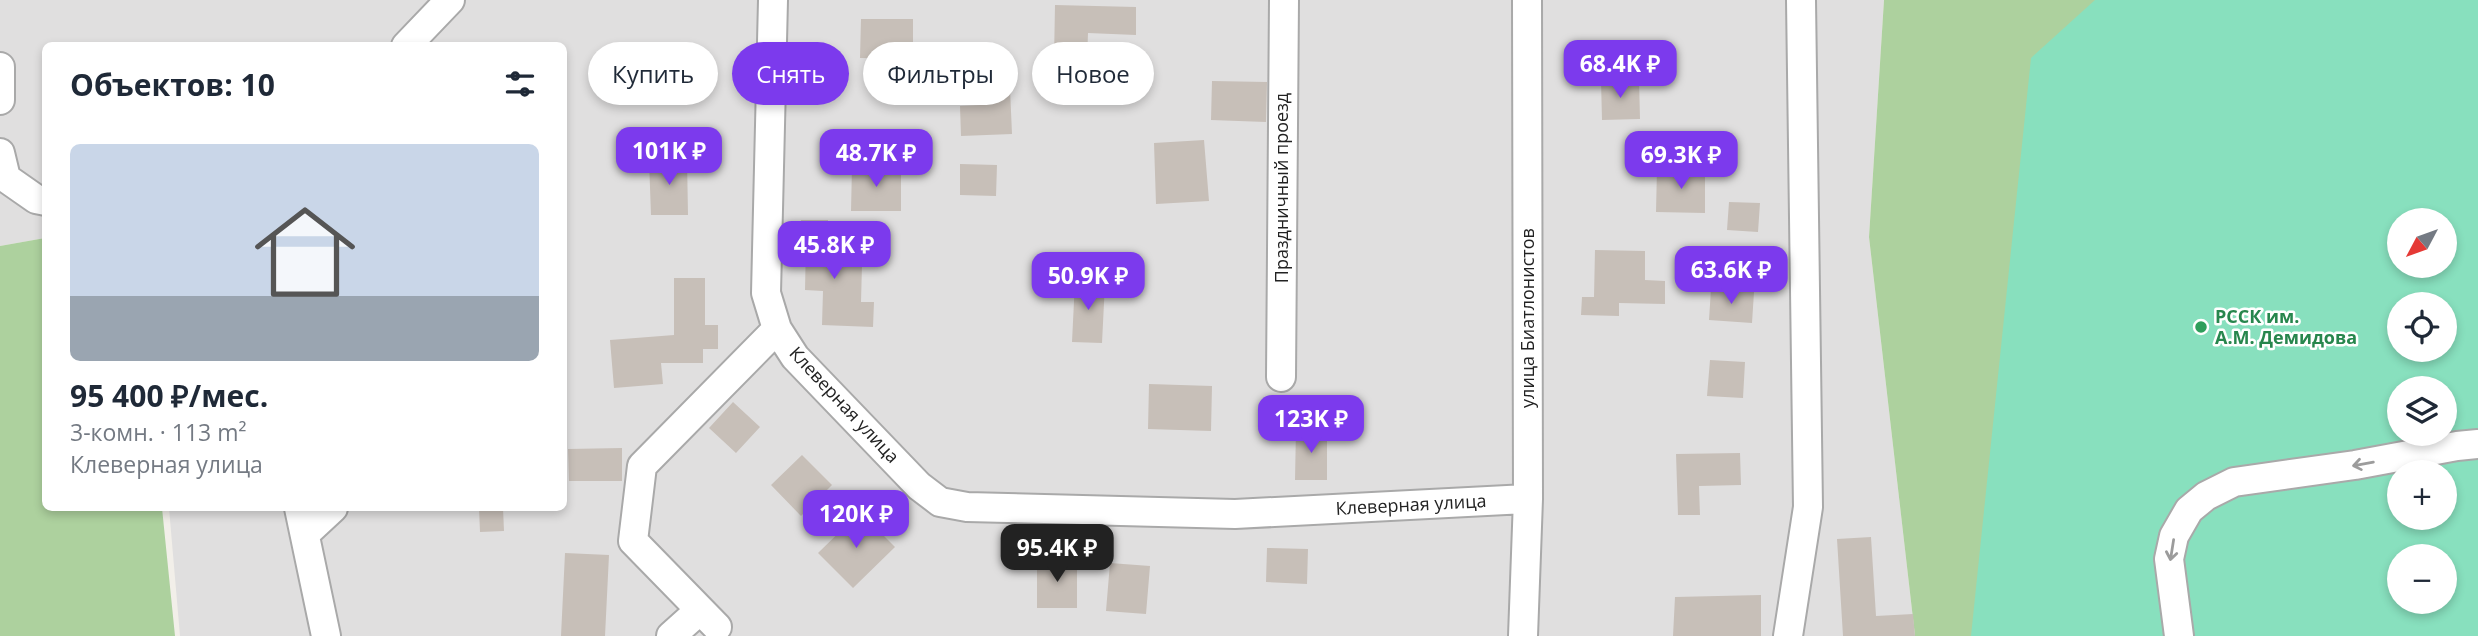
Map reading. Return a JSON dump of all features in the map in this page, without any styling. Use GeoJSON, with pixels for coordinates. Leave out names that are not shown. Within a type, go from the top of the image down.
{"type":"FeatureCollection","features":[{"type":"Feature","properties":{"kind":"street"},"geometry":{"type":"LineString","coordinates":[[409,42],[450,0]]}},
{"type":"Feature","properties":{"kind":"street","name":"Клеверная улица"},"geometry":{"type":"LineString","coordinates":[[773,0],[766,293],[777,329],[795,357],[919,486],[940,502],[967,507],[1235,514],[1528,499]]}},
{"type":"Feature","properties":{"kind":"street","name":"Праздничный проезд"},"geometry":{"type":"LineString","coordinates":[[1281,377],[1284,0]]}},
{"type":"Feature","properties":{"kind":"street","name":"улица Биатлонистов"},"geometry":{"type":"LineString","coordinates":[[1523,636],[1528,499],[1527,0]]}},
{"type":"Feature","properties":{"kind":"street"},"geometry":{"type":"LineString","coordinates":[[1788,636],[1808,507],[1801,0]]}},
{"type":"Feature","properties":{"kind":"street"},"geometry":{"type":"LineString","coordinates":[[0,67],[0,100]]}},
{"type":"Feature","properties":{"kind":"street"},"geometry":{"type":"LineString","coordinates":[[0,153],[6,178],[36,199],[42,200]]}},
{"type":"Feature","properties":{"kind":"street"},"geometry":{"type":"LineString","coordinates":[[671,636],[709,618],[633,541],[642,466],[777,329]]}},
{"type":"Feature","properties":{"kind":"street"},"geometry":{"type":"LineString","coordinates":[[2179,636],[2169,559],[2174,536],[2189,510],[2206,496],[2234,482],[2355,466],[2478,444]]}},
{"type":"Feature","properties":{"kind":"street"},"geometry":{"type":"LineString","coordinates":[[326,511],[302,521],[326,636]]}},
{"type":"Feature","properties":{"kind":"shaded area"},"geometry":{"type":"Polygon","coordinates":[[[0,0],[1884,0],[1869,237],[1915,636],[180,636],[169,511],[567,511],[567,42],[42,42],[42,239],[0,246],[0,0]]]}},
{"type":"Feature","properties":{"kind":"green space","name":"РССК им. А.М. Демидова"},"geometry":{"type":"Polygon","coordinates":[[[1884,0],[2478,0],[2478,636],[1915,636],[1869,237],[1884,0]]]}},
{"type":"Feature","properties":{"kind":"green space","name":"РССК им. А.М. Демидова"},"geometry":{"type":"Polygon","coordinates":[[[2095,0],[2478,0],[2478,636],[1971,636],[2031,58],[2095,0]]]}},
{"type":"Feature","properties":{"kind":"green space"},"geometry":{"type":"Polygon","coordinates":[[[42,239],[42,511],[162,511],[175,636],[0,636],[0,246],[42,239]]]}},
{"type":"Feature","properties":{"kind":"building"},"geometry":{"type":"Polygon","coordinates":[[[1055,5],[1136,7],[1136,35],[1088,33],[1088,42],[1054,42],[1055,5]]]}},
{"type":"Feature","properties":{"kind":"building"},"geometry":{"type":"Polygon","coordinates":[[[861,19],[913,19],[913,42],[863,42],[863,58],[860,58],[861,19]]]}},
{"type":"Feature","properties":{"kind":"building"},"geometry":{"type":"Polygon","coordinates":[[[1639,79],[1640,119],[1602,120],[1601,80],[1639,79]]]}},
{"type":"Feature","properties":{"kind":"building"},"geometry":{"type":"Polygon","coordinates":[[[1212,81],[1267,82],[1266,122],[1211,120],[1212,81]]]}},
{"type":"Feature","properties":{"kind":"building"},"geometry":{"type":"Polygon","coordinates":[[[1011,105],[1012,134],[961,136],[960,106],[1011,105]]]}},
{"type":"Feature","properties":{"kind":"building"},"geometry":{"type":"Polygon","coordinates":[[[1204,140],[1209,201],[1156,204],[1154,143],[1204,140]]]}},
{"type":"Feature","properties":{"kind":"building"},"geometry":{"type":"Polygon","coordinates":[[[687,159],[688,215],[651,215],[649,160],[687,159]]]}},
{"type":"Feature","properties":{"kind":"building"},"geometry":{"type":"Polygon","coordinates":[[[960,164],[997,165],[996,196],[960,195],[960,164]]]}},
{"type":"Feature","properties":{"kind":"building"},"geometry":{"type":"Polygon","coordinates":[[[852,167],[901,167],[901,211],[851,211],[852,167]]]}},
{"type":"Feature","properties":{"kind":"building"},"geometry":{"type":"Polygon","coordinates":[[[1657,168],[1705,170],[1705,213],[1656,212],[1657,168]]]}},
{"type":"Feature","properties":{"kind":"building"},"geometry":{"type":"Polygon","coordinates":[[[1729,202],[1760,203],[1758,232],[1727,230],[1729,202]]]}},
{"type":"Feature","properties":{"kind":"building"},"geometry":{"type":"Polygon","coordinates":[[[801,220],[828,220],[829,264],[862,265],[861,302],[874,302],[873,327],[822,325],[823,291],[805,290],[806,242],[802,242],[801,220]]]}},
{"type":"Feature","properties":{"kind":"building"},"geometry":{"type":"Polygon","coordinates":[[[1595,250],[1645,251],[1645,280],[1665,281],[1665,304],[1619,303],[1619,316],[1581,315],[1582,297],[1594,297],[1595,250]]]}},
{"type":"Feature","properties":{"kind":"building"},"geometry":{"type":"Polygon","coordinates":[[[674,278],[705,278],[705,325],[718,325],[718,349],[703,349],[703,363],[661,363],[663,384],[614,388],[610,340],[674,335],[674,278]]]}},
{"type":"Feature","properties":{"kind":"building"},"geometry":{"type":"Polygon","coordinates":[[[1075,281],[1105,283],[1102,343],[1072,342],[1075,281]]]}},
{"type":"Feature","properties":{"kind":"building"},"geometry":{"type":"Polygon","coordinates":[[[1711,289],[1754,292],[1752,323],[1709,320],[1711,289]]]}},
{"type":"Feature","properties":{"kind":"building"},"geometry":{"type":"Polygon","coordinates":[[[1710,360],[1745,362],[1743,398],[1707,396],[1710,360]]]}},
{"type":"Feature","properties":{"kind":"building"},"geometry":{"type":"Polygon","coordinates":[[[1149,384],[1212,386],[1211,431],[1148,429],[1149,384]]]}},
{"type":"Feature","properties":{"kind":"building"},"geometry":{"type":"Polygon","coordinates":[[[733,402],[760,427],[736,453],[709,428],[733,402]]]}},
{"type":"Feature","properties":{"kind":"building"},"geometry":{"type":"Polygon","coordinates":[[[1296,429],[1327,430],[1327,480],[1295,480],[1296,429]]]}},
{"type":"Feature","properties":{"kind":"building"},"geometry":{"type":"Polygon","coordinates":[[[622,448],[622,481],[569,481],[568,449],[622,448]]]}},
{"type":"Feature","properties":{"kind":"building"},"geometry":{"type":"Polygon","coordinates":[[[1740,453],[1741,485],[1699,486],[1700,515],[1678,515],[1676,454],[1740,453]]]}},
{"type":"Feature","properties":{"kind":"building"},"geometry":{"type":"Polygon","coordinates":[[[802,455],[832,485],[801,516],[771,485],[802,455]]]}},
{"type":"Feature","properties":{"kind":"building"},"geometry":{"type":"Polygon","coordinates":[[[479,511],[503,511],[504,531],[480,532],[479,511]]]}},
{"type":"Feature","properties":{"kind":"building"},"geometry":{"type":"Polygon","coordinates":[[[860,512],[895,547],[853,588],[818,553],[860,512]]]}},
{"type":"Feature","properties":{"kind":"building"},"geometry":{"type":"Polygon","coordinates":[[[1871,537],[1876,616],[1913,614],[1915,636],[1843,636],[1837,539],[1871,537]]]}},
{"type":"Feature","properties":{"kind":"building"},"geometry":{"type":"Polygon","coordinates":[[[1267,548],[1308,549],[1307,584],[1266,582],[1267,548]]]}},
{"type":"Feature","properties":{"kind":"building"},"geometry":{"type":"Polygon","coordinates":[[[565,553],[609,555],[605,636],[561,636],[565,553]]]}},
{"type":"Feature","properties":{"kind":"building"},"geometry":{"type":"Polygon","coordinates":[[[1037,561],[1077,561],[1077,608],[1037,608],[1037,561]]]}},
{"type":"Feature","properties":{"kind":"building"},"geometry":{"type":"Polygon","coordinates":[[[1110,563],[1150,566],[1146,614],[1106,611],[1110,563]]]}},
{"type":"Feature","properties":{"kind":"building"},"geometry":{"type":"Polygon","coordinates":[[[1761,595],[1761,636],[1673,636],[1675,597],[1761,595]]]}},
{"type":"Feature","properties":{"kind":"place","name":"РССК им. А.М. Демидова"},"geometry":{"type":"Point","coordinates":[2201,327]}}]}
